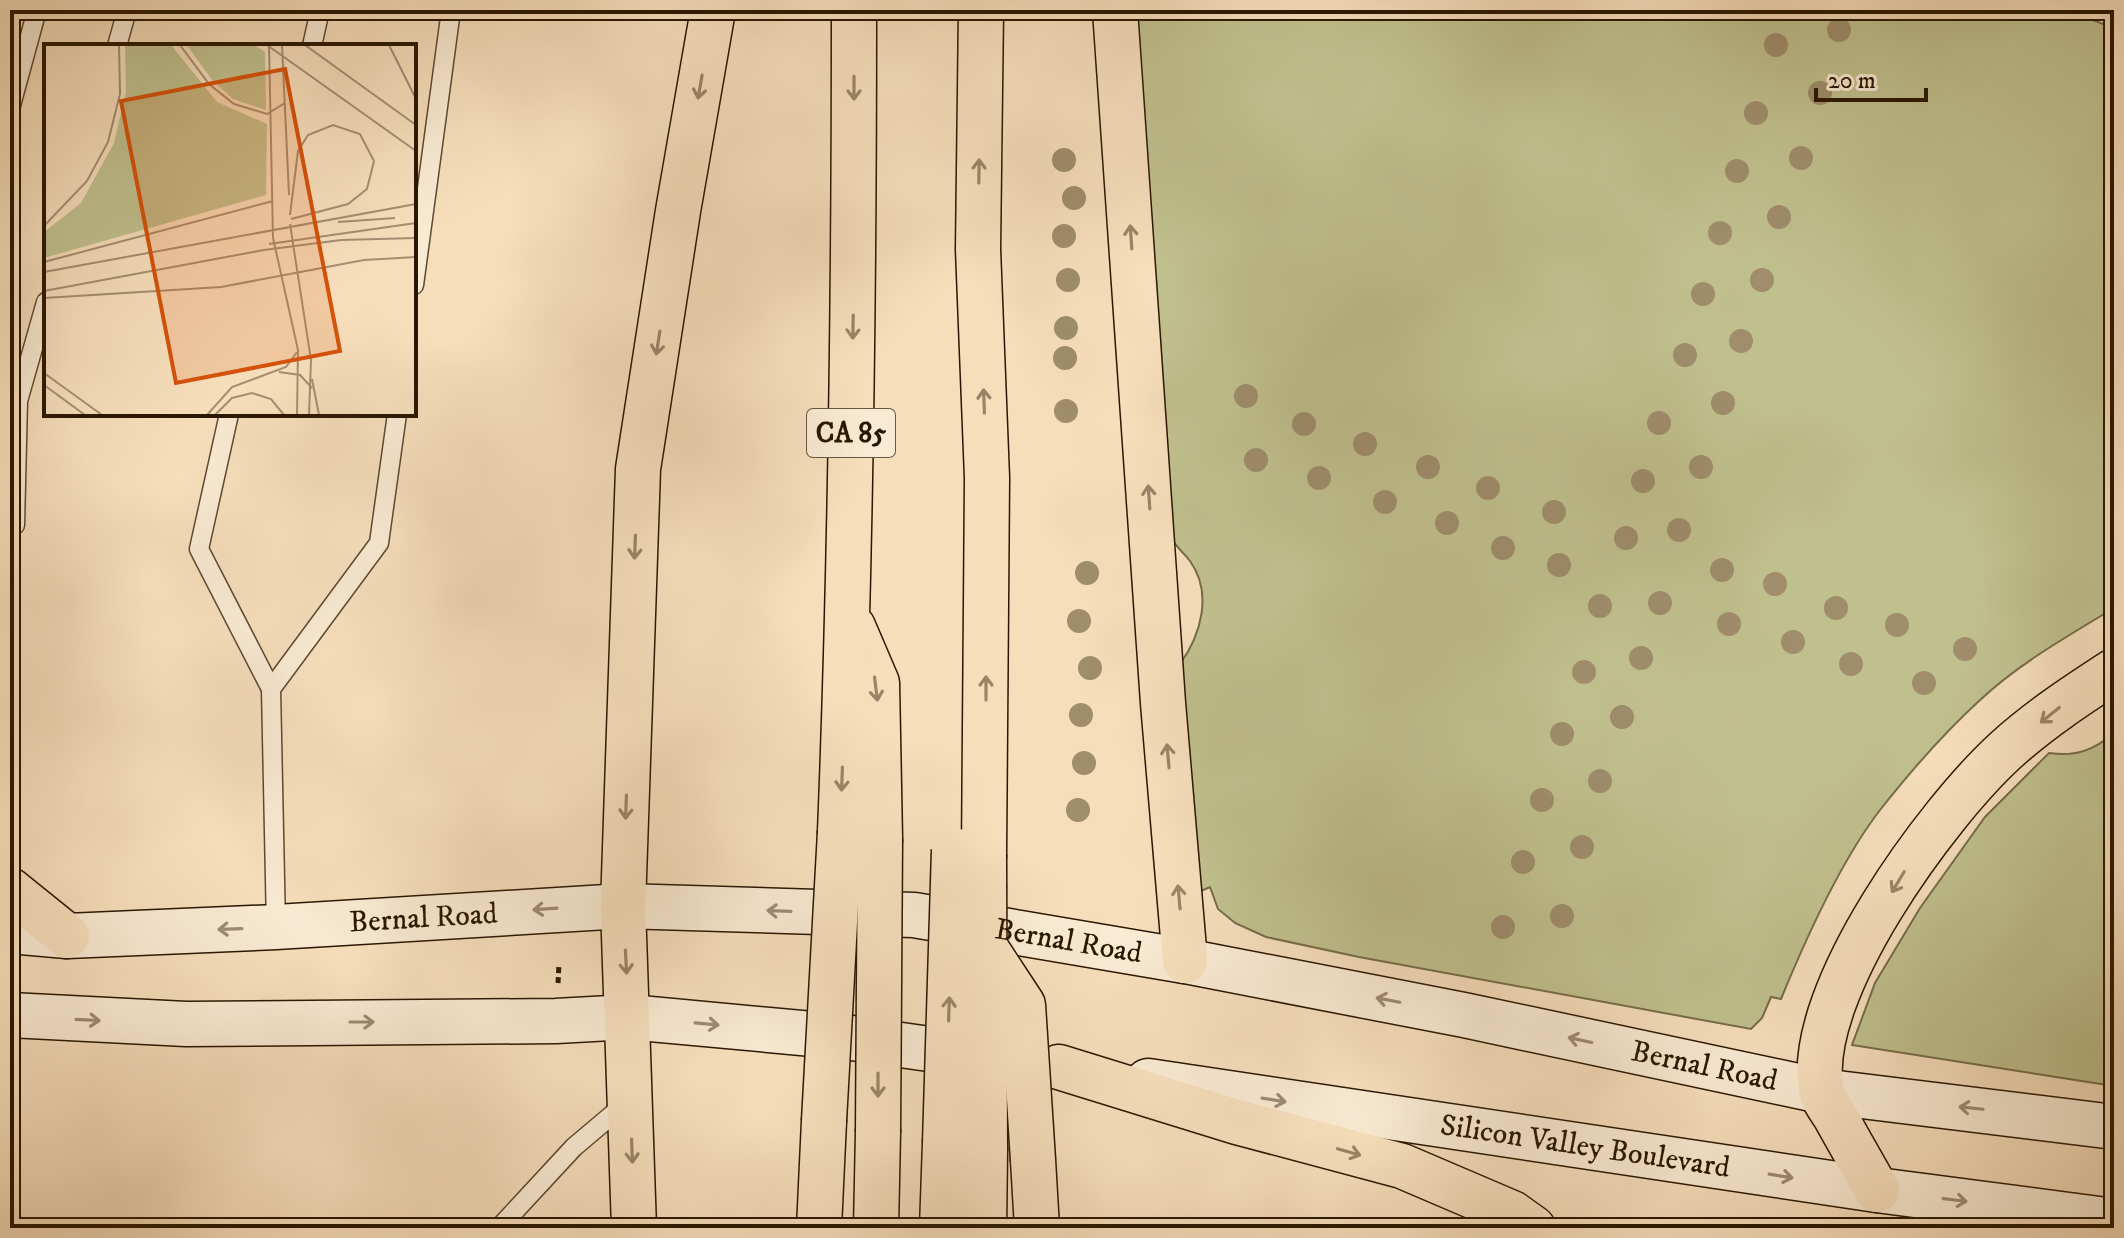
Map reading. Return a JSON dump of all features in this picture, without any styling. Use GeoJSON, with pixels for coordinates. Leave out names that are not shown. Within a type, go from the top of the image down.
{"type":"FeatureCollection","features":[{"type":"Feature","properties":{"kind":"main road"},"geometry":{"type":"LineString","coordinates":[[634,1228],[623,906],[638,469],[713,10]]}},
{"type":"Feature","properties":{"kind":"main road","name":"CA 85"},"geometry":{"type":"LineString","coordinates":[[819,1228],[824,1121],[860,836],[849,617],[854,10]]}},
{"type":"Feature","properties":{"kind":"main road"},"geometry":{"type":"LineString","coordinates":[[981,10],[978,249],[987,478],[985,766],[969,852],[965,1147],[984,1228]]}},
{"type":"Feature","properties":{"kind":"main road"},"geometry":{"type":"LineString","coordinates":[[1115,10],[1163,703],[1185,961]]}},
{"type":"Feature","properties":{"kind":"main road"},"geometry":{"type":"LineString","coordinates":[[1877,1190],[1821,1091],[1822,1043],[1838,991],[1865,937],[1904,872],[1943,818],[2005,750],[2063,704],[2114,671]]}},
{"type":"Feature","properties":{"kind":"main road"},"geometry":{"type":"LineString","coordinates":[[860,836],[878,1132],[876,1228]]}},
{"type":"Feature","properties":{"kind":"main road"},"geometry":{"type":"LineString","coordinates":[[942,1228],[965,1147],[985,947],[969,852]]}},
{"type":"Feature","properties":{"kind":"main road"},"geometry":{"type":"LineString","coordinates":[[10,890],[67,936]]}},
{"type":"Feature","properties":{"kind":"main road","name":"Bernal Road"},"geometry":{"type":"LineString","coordinates":[[10,931],[67,936],[623,906],[914,915],[1185,961],[1464,1015],[1821,1091],[2114,1127]]}},
{"type":"Feature","properties":{"kind":"main road"},"geometry":{"type":"LineString","coordinates":[[985,947],[1023,1005],[1037,1228]]}},
{"type":"Feature","properties":{"kind":"main road"},"geometry":{"type":"LineString","coordinates":[[10,1015],[186,1024],[556,1021],[629,1017],[845,1037],[1059,1067],[1237,1122],[1402,1166],[1512,1213],[1533,1228]]}},
{"type":"Feature","properties":{"kind":"main road","name":"Silicon Valley Boulevard"},"geometry":{"type":"LineString","coordinates":[[1059,1067],[1877,1190],[2114,1221]]}},
{"type":"Feature","properties":{"kind":"lane"},"geometry":{"type":"LineString","coordinates":[[10,109],[37,10]]}},
{"type":"Feature","properties":{"kind":"lane"},"geometry":{"type":"LineString","coordinates":[[118,44],[127,10]]}},
{"type":"Feature","properties":{"kind":"lane"},"geometry":{"type":"LineString","coordinates":[[312,44],[320,10]]}},
{"type":"Feature","properties":{"kind":"lane"},"geometry":{"type":"LineString","coordinates":[[416,270],[451,10]]}},
{"type":"Feature","properties":{"kind":"lane"},"geometry":{"type":"LineString","coordinates":[[15,525],[18,401],[44,309]]}},
{"type":"Feature","properties":{"kind":"lane"},"geometry":{"type":"LineString","coordinates":[[229,416],[199,549],[271,689],[276,927]]}},
{"type":"Feature","properties":{"kind":"lane"},"geometry":{"type":"LineString","coordinates":[[271,689],[379,543],[397,416]]}},
{"type":"Feature","properties":{"kind":"lane"},"geometry":{"type":"LineString","coordinates":[[499,1228],[574,1147],[630,1099]]}},
{"type":"Feature","properties":{"kind":"green space"},"geometry":{"type":"Polygon","coordinates":[[[1131,10],[2066,10],[2114,28],[2114,608],[2010,675],[1953,727],[1915,768],[1880,810],[1851,853],[1813,926],[1781,999],[1771,997],[1762,1018],[1751,1029],[1266,937],[1235,923],[1218,909],[1210,887],[1201,891],[1180,664],[1194,640],[1202,614],[1201,587],[1190,561],[1170,536],[1131,10]]]}},
{"type":"Feature","properties":{"kind":"green space"},"geometry":{"type":"Polygon","coordinates":[[[2114,733],[2114,1086],[1852,1045],[1875,983],[1920,908],[1985,817],[2049,753],[2084,751],[2114,733]]]}}]}
